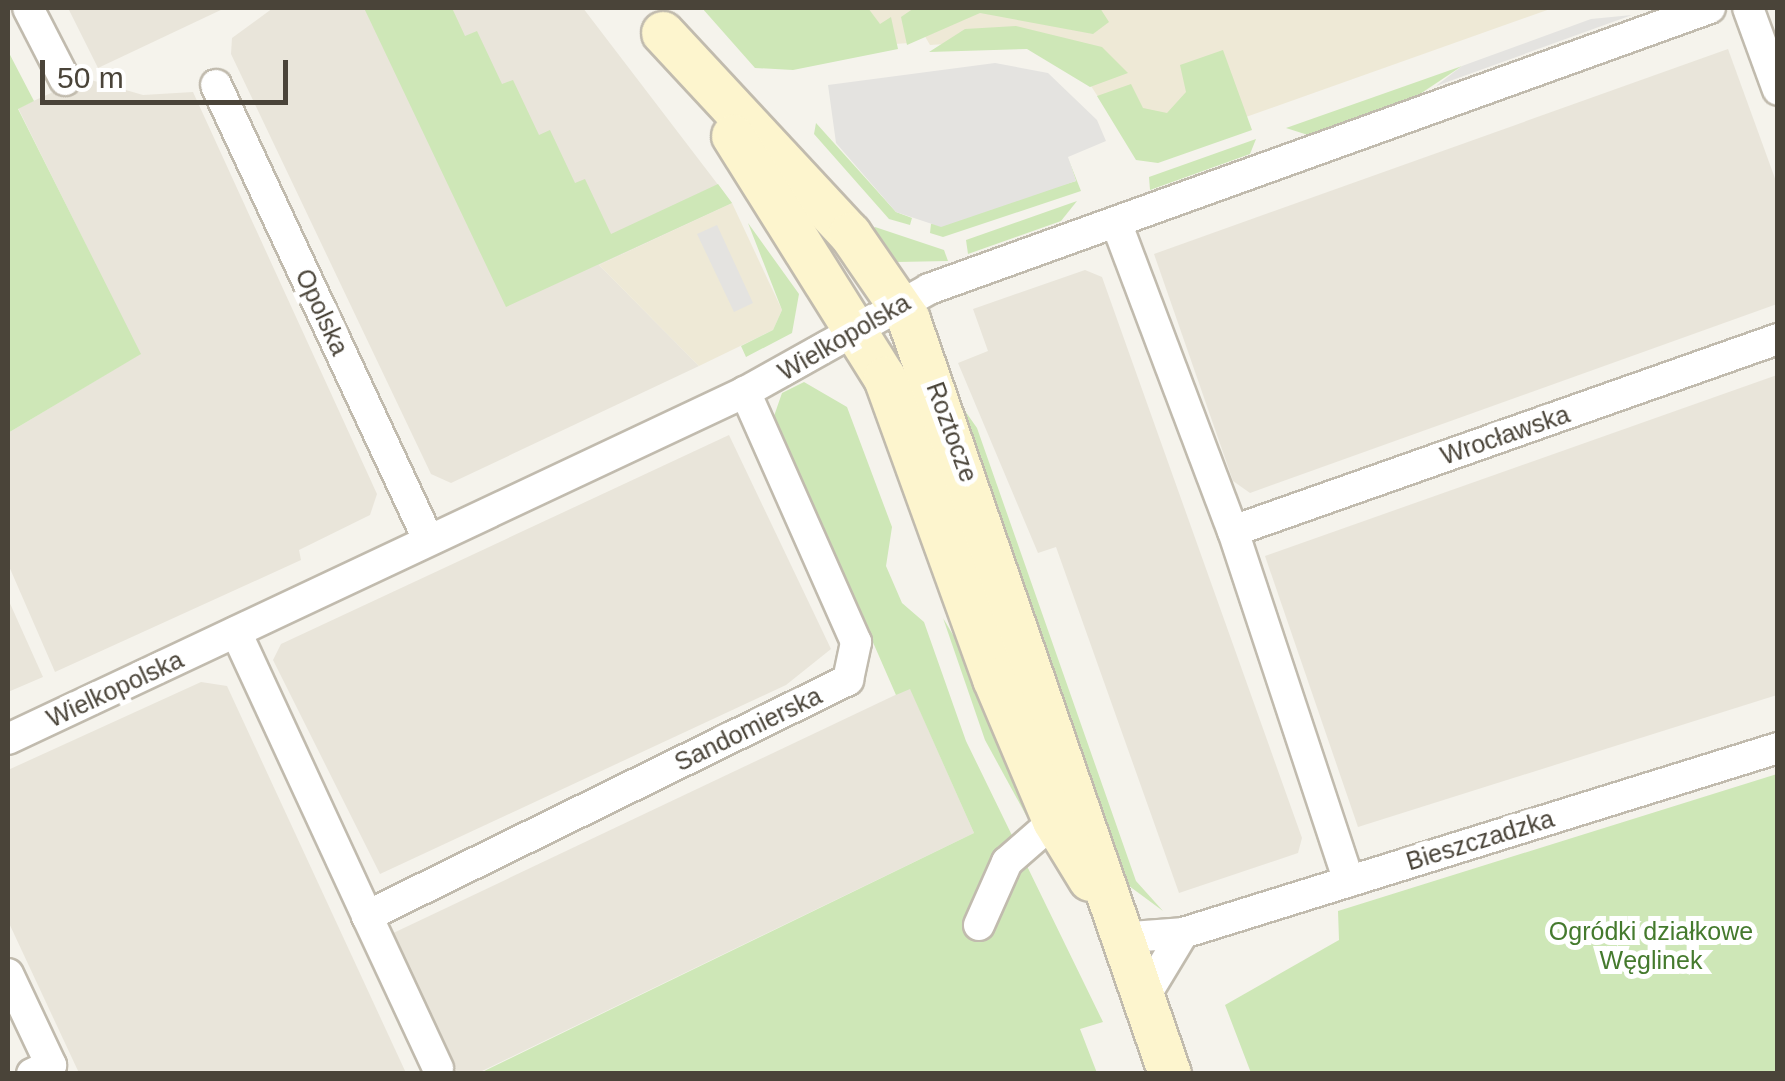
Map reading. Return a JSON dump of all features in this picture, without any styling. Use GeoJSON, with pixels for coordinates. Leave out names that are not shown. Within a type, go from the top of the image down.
{"type":"FeatureCollection","features":[{"type":"Feature","properties":{"kind":"street"},"geometry":{"type":"LineString","coordinates":[[28,8],[64,80]]}},
{"type":"Feature","properties":{"kind":"street","name":"Wielkopolska"},"geometry":{"type":"LineString","coordinates":[[8,739],[745,392],[899,303],[1710,8]]}},
{"type":"Feature","properties":{"kind":"street"},"geometry":{"type":"LineString","coordinates":[[1748,8],[1778,90]]}},
{"type":"Feature","properties":{"kind":"street","name":"Roztocze"},"geometry":{"type":"LineString","coordinates":[[652,20],[839,220],[899,303],[1088,824],[1111,922]]}},
{"type":"Feature","properties":{"kind":"street","name":"Roztocze"},"geometry":{"type":"LineString","coordinates":[[652,20],[859,328],[1054,821],[1111,922],[1170,1074]]}},
{"type":"Feature","properties":{"kind":"street","name":"Opolska"},"geometry":{"type":"LineString","coordinates":[[216,85],[428,539]]}},
{"type":"Feature","properties":{"kind":"street"},"geometry":{"type":"LineString","coordinates":[[1116,222],[1233,531],[1349,881]]}},
{"type":"Feature","properties":{"kind":"street","name":"Wrocławska"},"geometry":{"type":"LineString","coordinates":[[1233,531],[1778,339]]}},
{"type":"Feature","properties":{"kind":"street","name":"Sandomierska"},"geometry":{"type":"LineString","coordinates":[[367,916],[848,680],[856,642],[745,392]]}},
{"type":"Feature","properties":{"kind":"street"},"geometry":{"type":"LineString","coordinates":[[236,632],[438,1068]]}},
{"type":"Feature","properties":{"kind":"street","name":"Bieszczadzka"},"geometry":{"type":"LineString","coordinates":[[1111,922],[1184,934],[1778,748]]}},
{"type":"Feature","properties":{"kind":"street"},"geometry":{"type":"LineString","coordinates":[[979,925],[1007,862],[1054,821]]}},
{"type":"Feature","properties":{"kind":"street"},"geometry":{"type":"LineString","coordinates":[[1142,1001],[1184,934]]}},
{"type":"Feature","properties":{"kind":"street"},"geometry":{"type":"LineString","coordinates":[[8,974],[51,1065],[32,1074]]}},
{"type":"Feature","properties":{"kind":"shaded area"},"geometry":{"type":"Polygon","coordinates":[[[68,8],[225,8],[98,68],[68,8]]]}},
{"type":"Feature","properties":{"kind":"shaded area"},"geometry":{"type":"Polygon","coordinates":[[[273,8],[583,8],[732,203],[599,265],[699,366],[451,483],[431,474],[231,54],[232,38],[273,8]]]}},
{"type":"Feature","properties":{"kind":"shaded area"},"geometry":{"type":"Polygon","coordinates":[[[765,8],[1553,8],[1136,156],[1082,72],[1058,55],[1006,40],[930,45],[923,33],[909,43],[797,51],[765,8]]]}},
{"type":"Feature","properties":{"kind":"shaded area"},"geometry":{"type":"Polygon","coordinates":[[[1632,15],[1436,86],[1462,66],[1591,19],[1632,15]]]}},
{"type":"Feature","properties":{"kind":"shaded area"},"geometry":{"type":"Polygon","coordinates":[[[1728,49],[1777,184],[1777,304],[1250,493],[1233,481],[1154,254],[1728,49]]]}},
{"type":"Feature","properties":{"kind":"shaded area"},"geometry":{"type":"Polygon","coordinates":[[[995,63],[1048,73],[1097,120],[1106,141],[1068,157],[1076,181],[941,227],[896,212],[836,143],[828,85],[995,63]]]}},
{"type":"Feature","properties":{"kind":"shaded area"},"geometry":{"type":"Polygon","coordinates":[[[84,78],[143,95],[193,92],[377,494],[370,515],[299,550],[301,560],[55,672],[8,564],[8,433],[140,354],[18,108],[84,78]]]}},
{"type":"Feature","properties":{"kind":"shaded area"},"geometry":{"type":"Polygon","coordinates":[[[732,203],[782,310],[773,330],[699,366],[599,265],[732,203]]]}},
{"type":"Feature","properties":{"kind":"shaded area"},"geometry":{"type":"Polygon","coordinates":[[[717,225],[753,303],[734,312],[697,234],[717,225]]]}},
{"type":"Feature","properties":{"kind":"shaded area"},"geometry":{"type":"Polygon","coordinates":[[[1085,270],[1102,277],[1302,838],[1298,853],[1179,893],[1056,547],[1038,553],[958,363],[988,351],[973,309],[1085,270]]]}},
{"type":"Feature","properties":{"kind":"shaded area"},"geometry":{"type":"Polygon","coordinates":[[[1777,375],[1777,695],[1358,827],[1265,556],[1777,375]]]}},
{"type":"Feature","properties":{"kind":"shaded area"},"geometry":{"type":"Polygon","coordinates":[[[729,435],[831,649],[786,685],[380,874],[273,660],[281,644],[729,435]]]}},
{"type":"Feature","properties":{"kind":"shaded area"},"geometry":{"type":"Polygon","coordinates":[[[8,599],[43,677],[8,692],[8,599]]]}},
{"type":"Feature","properties":{"kind":"shaded area"},"geometry":{"type":"Polygon","coordinates":[[[201,682],[227,686],[406,1073],[79,1073],[8,921],[8,770],[201,682]]]}},
{"type":"Feature","properties":{"kind":"shaded area"},"geometry":{"type":"Polygon","coordinates":[[[910,688],[974,833],[478,1073],[454,1073],[387,936],[910,688]]]}},
{"type":"Feature","properties":{"kind":"green space"},"geometry":{"type":"Polygon","coordinates":[[[364,8],[452,8],[465,36],[477,31],[502,84],[513,80],[539,135],[550,130],[575,183],[585,179],[611,234],[718,184],[732,203],[506,307],[364,8]]]}},
{"type":"Feature","properties":{"kind":"green space"},"geometry":{"type":"Polygon","coordinates":[[[702,8],[868,8],[880,24],[891,17],[898,49],[793,70],[755,68],[702,8]]]}},
{"type":"Feature","properties":{"kind":"green space"},"geometry":{"type":"Polygon","coordinates":[[[914,8],[1100,8],[1109,22],[1093,34],[980,13],[907,45],[901,17],[914,8]]]}},
{"type":"Feature","properties":{"kind":"green space"},"geometry":{"type":"Polygon","coordinates":[[[1016,26],[1102,47],[1128,73],[1090,87],[1027,49],[929,52],[965,29],[1016,26]]]}},
{"type":"Feature","properties":{"kind":"green space"},"geometry":{"type":"Polygon","coordinates":[[[1223,50],[1252,130],[1158,163],[1136,160],[1097,96],[1131,84],[1143,108],[1167,113],[1186,92],[1180,65],[1223,50]]]}},
{"type":"Feature","properties":{"kind":"green space"},"geometry":{"type":"Polygon","coordinates":[[[8,51],[34,101],[18,109],[141,354],[8,433],[8,51]]]}},
{"type":"Feature","properties":{"kind":"green space"},"geometry":{"type":"Polygon","coordinates":[[[1462,66],[1420,94],[1308,135],[1286,128],[1462,66]]]}},
{"type":"Feature","properties":{"kind":"green space"},"geometry":{"type":"Polygon","coordinates":[[[816,123],[896,212],[912,218],[910,225],[889,219],[814,134],[816,123]]]}},
{"type":"Feature","properties":{"kind":"green space"},"geometry":{"type":"Polygon","coordinates":[[[1256,139],[1250,154],[1150,190],[1149,177],[1256,139]]]}},
{"type":"Feature","properties":{"kind":"green space"},"geometry":{"type":"Polygon","coordinates":[[[1068,158],[1081,191],[943,237],[930,233],[931,224],[1076,181],[1068,158]]]}},
{"type":"Feature","properties":{"kind":"green space"},"geometry":{"type":"Polygon","coordinates":[[[1077,201],[1061,221],[968,254],[966,240],[1077,201]]]}},
{"type":"Feature","properties":{"kind":"green space"},"geometry":{"type":"Polygon","coordinates":[[[748,223],[799,294],[792,333],[746,357],[741,346],[773,330],[782,310],[748,223]]]}},
{"type":"Feature","properties":{"kind":"green space"},"geometry":{"type":"Polygon","coordinates":[[[875,227],[944,250],[948,261],[897,262],[868,234],[875,227]]]}},
{"type":"Feature","properties":{"kind":"green space"},"geometry":{"type":"Polygon","coordinates":[[[804,382],[847,407],[892,527],[886,566],[902,603],[924,622],[966,741],[1103,1022],[1080,1029],[1097,1073],[478,1074],[974,833],[910,689],[896,695],[774,416],[782,393],[804,382]]]}},
{"type":"Feature","properties":{"kind":"green space"},"geometry":{"type":"Polygon","coordinates":[[[949,388],[977,428],[1136,881],[1163,911],[1121,880],[949,388]]]}},
{"type":"Feature","properties":{"kind":"green space"},"geometry":{"type":"Polygon","coordinates":[[[943,618],[966,657],[1027,817],[985,740],[943,618]]]}},
{"type":"Feature","properties":{"kind":"green space","name":"Ogródki działkowe Węglinek"},"geometry":{"type":"Polygon","coordinates":[[[1777,774],[1777,1073],[1251,1073],[1225,1005],[1339,940],[1338,911],[1777,774]]]}}]}
